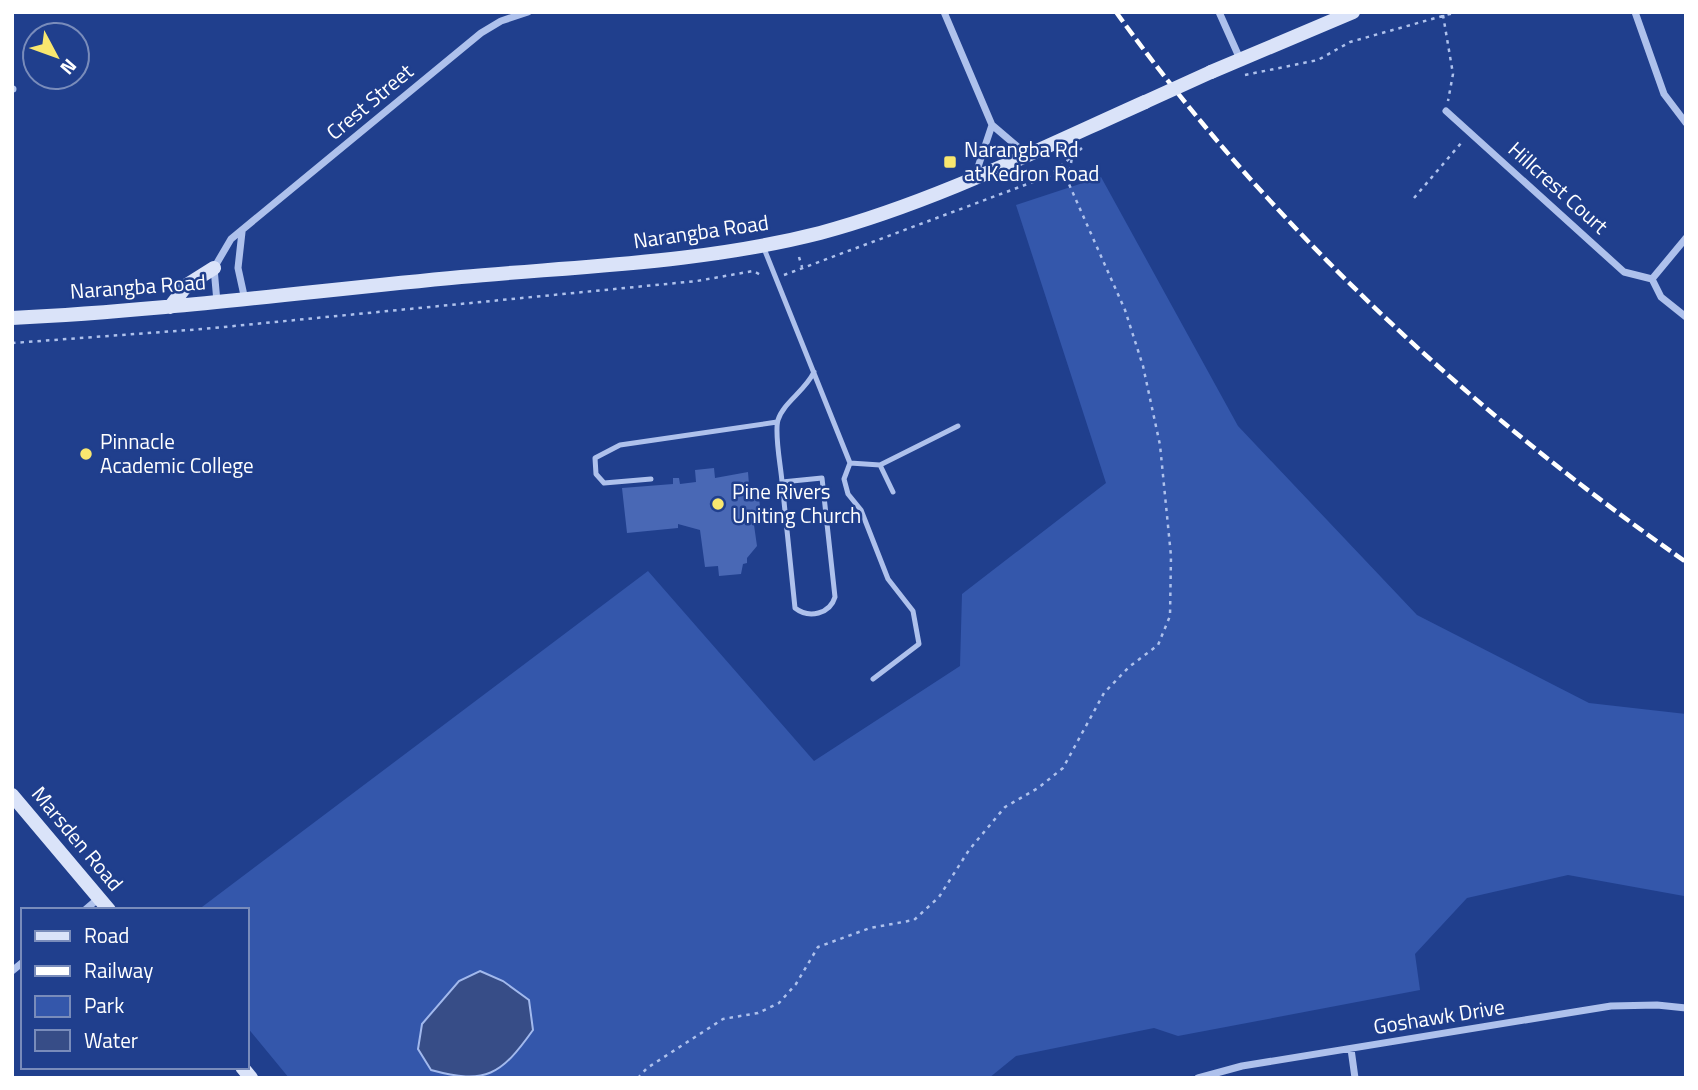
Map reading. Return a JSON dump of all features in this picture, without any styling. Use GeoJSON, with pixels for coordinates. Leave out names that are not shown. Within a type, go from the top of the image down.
{"type":"FeatureCollection","features":[{"type":"Feature","properties":{"kind":"main road","name":"Narangba Road"},"geometry":{"type":"LineString","coordinates":[[12,318],[217,303],[461,277],[672,261],[763,246],[848,225],[975,176],[1353,12]]}},
{"type":"Feature","properties":{"kind":"main road"},"geometry":{"type":"LineString","coordinates":[[170,307],[187,285],[214,268]]}},
{"type":"Feature","properties":{"kind":"main road","name":"Marsden Road"},"geometry":{"type":"LineString","coordinates":[[12,795],[107,908]]}},
{"type":"Feature","properties":{"kind":"street","name":"Crest Street"},"geometry":{"type":"LineString","coordinates":[[214,268],[231,239],[243,232],[481,33],[501,21],[528,12]]}},
{"type":"Feature","properties":{"kind":"street"},"geometry":{"type":"LineString","coordinates":[[944,12],[992,125],[1026,155]]}},
{"type":"Feature","properties":{"kind":"street"},"geometry":{"type":"LineString","coordinates":[[1219,12],[1240,60]]}},
{"type":"Feature","properties":{"kind":"street"},"geometry":{"type":"LineString","coordinates":[[1635,12],[1664,94],[1686,123]]}},
{"type":"Feature","properties":{"kind":"street","name":"Hillcrest Court"},"geometry":{"type":"LineString","coordinates":[[1446,111],[1624,272],[1652,279]]}},
{"type":"Feature","properties":{"kind":"street"},"geometry":{"type":"LineString","coordinates":[[975,176],[992,125]]}},
{"type":"Feature","properties":{"kind":"street"},"geometry":{"type":"LineString","coordinates":[[243,232],[238,268],[245,300]]}},
{"type":"Feature","properties":{"kind":"street"},"geometry":{"type":"LineString","coordinates":[[1686,238],[1652,279],[1661,297],[1686,317]]}},
{"type":"Feature","properties":{"kind":"street"},"geometry":{"type":"LineString","coordinates":[[214,268],[217,303]]}},
{"type":"Feature","properties":{"kind":"street"},"geometry":{"type":"LineString","coordinates":[[87,908],[99,898]]}},
{"type":"Feature","properties":{"kind":"street","name":"Goshawk Drive"},"geometry":{"type":"LineString","coordinates":[[1199,1078],[1242,1066],[1611,1006],[1657,1005],[1686,1008]]}},
{"type":"Feature","properties":{"kind":"street"},"geometry":{"type":"LineString","coordinates":[[1351,1049],[1355,1078]]}},
{"type":"Feature","properties":{"kind":"lane"},"geometry":{"type":"LineString","coordinates":[[763,246],[850,463],[844,479],[848,494],[861,510],[888,579],[913,611],[919,644],[873,679]]}},
{"type":"Feature","properties":{"kind":"lane"},"geometry":{"type":"LineString","coordinates":[[782,482],[822,478],[835,597],[830,607],[811,615],[795,608],[782,482],[777,422],[795,396],[807,387],[814,372]]}},
{"type":"Feature","properties":{"kind":"lane"},"geometry":{"type":"LineString","coordinates":[[651,479],[604,483],[596,474],[595,458],[620,445],[777,422]]}},
{"type":"Feature","properties":{"kind":"lane"},"geometry":{"type":"LineString","coordinates":[[850,463],[880,466],[958,426]]}},
{"type":"Feature","properties":{"kind":"lane"},"geometry":{"type":"LineString","coordinates":[[880,466],[893,492]]}},
{"type":"Feature","properties":{"kind":"path"},"geometry":{"type":"LineString","coordinates":[[1240,75],[1318,60],[1350,42],[1457,12]]}},
{"type":"Feature","properties":{"kind":"path"},"geometry":{"type":"LineString","coordinates":[[1443,15],[1453,74],[1446,111]]}},
{"type":"Feature","properties":{"kind":"path"},"geometry":{"type":"LineString","coordinates":[[1414,198],[1470,132]]}},
{"type":"Feature","properties":{"kind":"path"},"geometry":{"type":"LineString","coordinates":[[638,1078],[647,1068],[723,1019],[758,1013],[779,1003],[796,984],[818,947],[870,928],[914,920],[939,897],[969,850],[1005,807],[1038,788],[1063,768],[1104,694],[1129,667],[1158,645],[1170,616],[1171,556],[1160,445],[1143,366],[1125,310],[1068,182],[1072,157],[1054,173],[790,273]]}},
{"type":"Feature","properties":{"kind":"path"},"geometry":{"type":"LineString","coordinates":[[1054,173],[1068,182]]}},
{"type":"Feature","properties":{"kind":"path"},"geometry":{"type":"LineString","coordinates":[[799,257],[802,267]]}},
{"type":"Feature","properties":{"kind":"path"},"geometry":{"type":"LineString","coordinates":[[12,343],[203,329],[697,281],[753,271],[766,281]]}},
{"type":"Feature","properties":{"kind":"path"},"geometry":{"type":"LineString","coordinates":[[202,320],[203,329]]}},
{"type":"Feature","properties":{"kind":"green space"},"geometry":{"type":"Polygon","coordinates":[[[1101,177],[1238,426],[1417,615],[1589,703],[1686,714],[1686,981],[1684,896],[1568,875],[1467,898],[1415,954],[1420,990],[1178,1036],[1154,1028],[1016,1056],[989,1078],[289,1078],[248,1028],[248,908],[201,908],[648,571],[814,761],[960,666],[962,594],[1106,483],[1016,205],[1101,177]]]}},
{"type":"Feature","properties":{"kind":"water"},"geometry":{"type":"Polygon","coordinates":[[[480,971],[503,981],[529,1000],[533,1030],[511,1057],[491,1072],[466,1076],[431,1070],[418,1049],[422,1024],[459,981],[480,971]]]}},
{"type":"Feature","properties":{"kind":"building"},"geometry":{"type":"Polygon","coordinates":[[[714,468],[715,478],[748,472],[750,498],[759,497],[761,517],[753,518],[757,546],[747,558],[747,563],[743,564],[741,574],[719,576],[718,566],[705,567],[700,530],[678,524],[678,528],[627,533],[622,488],[673,484],[673,478],[679,478],[680,484],[696,482],[695,470],[714,468]]]}},
{"type":"Feature","properties":{"kind":"railway"},"geometry":{"type":"LineString","coordinates":[[1116,12],[1176,91],[1240,168],[1307,241],[1378,311],[1451,378],[1527,442],[1686,562]]}},
{"type":"Feature","properties":{"kind":"place","name":"Narangba Rd at Kedron Road"},"geometry":{"type":"Point","coordinates":[950,162]}},
{"type":"Feature","properties":{"kind":"place","name":"Pinnacle Academic College"},"geometry":{"type":"Point","coordinates":[86,454]}},
{"type":"Feature","properties":{"kind":"place","name":"Pine Rivers Uniting Church"},"geometry":{"type":"Point","coordinates":[718,504]}}]}
